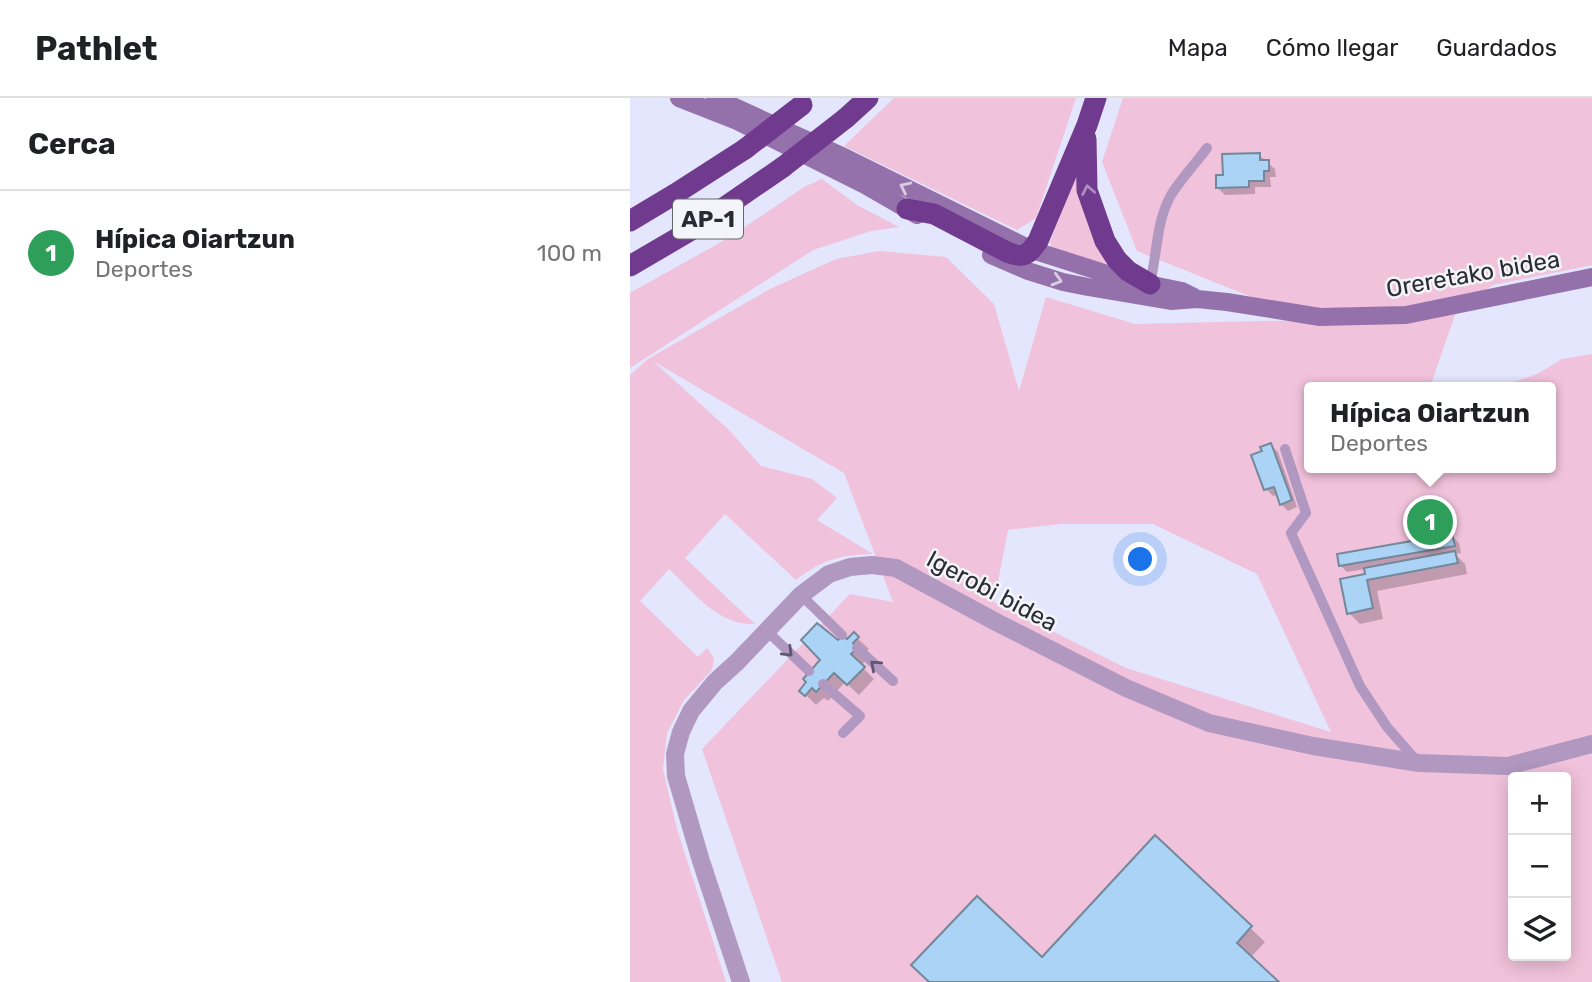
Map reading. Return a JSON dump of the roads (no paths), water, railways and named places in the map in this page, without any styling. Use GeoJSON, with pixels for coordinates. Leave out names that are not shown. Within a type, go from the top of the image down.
{"type":"FeatureCollection","features":[{"type":"Feature","properties":{"kind":"highway","name":"AP-1"},"geometry":{"type":"LineString","coordinates":[[630,266],[693,229],[783,167],[868,98]]}},
{"type":"Feature","properties":{"kind":"highway"},"geometry":{"type":"LineString","coordinates":[[907,209],[934,214],[1016,256],[1025,255],[1038,241],[1096,98]]}},
{"type":"Feature","properties":{"kind":"highway","name":"AP-1"},"geometry":{"type":"LineString","coordinates":[[630,221],[745,149],[806,102]]}},
{"type":"Feature","properties":{"kind":"highway"},"geometry":{"type":"LineString","coordinates":[[1087,125],[1087,190],[1105,241],[1128,271],[1150,284]]}},
{"type":"Feature","properties":{"kind":"main road"},"geometry":{"type":"LineString","coordinates":[[679,98],[735,120],[864,185],[1005,262],[1063,282],[1171,301],[1197,299]]}},
{"type":"Feature","properties":{"kind":"main road"},"geometry":{"type":"LineString","coordinates":[[715,98],[846,158],[1031,250],[1123,279],[1182,291],[1197,299]]}},
{"type":"Feature","properties":{"kind":"main road","name":"Oreretako bidea"},"geometry":{"type":"LineString","coordinates":[[1197,299],[1320,317],[1406,315],[1592,277]]}},
{"type":"Feature","properties":{"kind":"street","name":"Igerobi bidea"},"geometry":{"type":"LineString","coordinates":[[741,982],[683,801],[676,776],[675,754],[691,711],[715,682],[768,632],[801,595],[829,574],[850,567],[872,565],[896,568],[1126,688],[1209,723],[1313,746],[1419,764],[1508,766],[1592,744]]}},
{"type":"Feature","properties":{"kind":"lane"},"geometry":{"type":"LineString","coordinates":[[1150,284],[1159,227],[1170,197],[1207,148]]}},
{"type":"Feature","properties":{"kind":"lane"},"geometry":{"type":"LineString","coordinates":[[1285,449],[1306,513],[1291,533],[1360,686],[1387,727],[1419,764]]}},
{"type":"Feature","properties":{"kind":"lane"},"geometry":{"type":"LineString","coordinates":[[801,595],[842,635]]}},
{"type":"Feature","properties":{"kind":"lane"},"geometry":{"type":"LineString","coordinates":[[768,632],[809,671]]}},
{"type":"Feature","properties":{"kind":"lane"},"geometry":{"type":"LineString","coordinates":[[857,648],[893,681]]}},
{"type":"Feature","properties":{"kind":"lane"},"geometry":{"type":"LineString","coordinates":[[823,684],[860,716],[843,733]]}},
{"type":"Feature","properties":{"kind":"place","name":"Hípica Oiartzun"},"geometry":{"type":"Point","coordinates":[1430,522]}}]}
